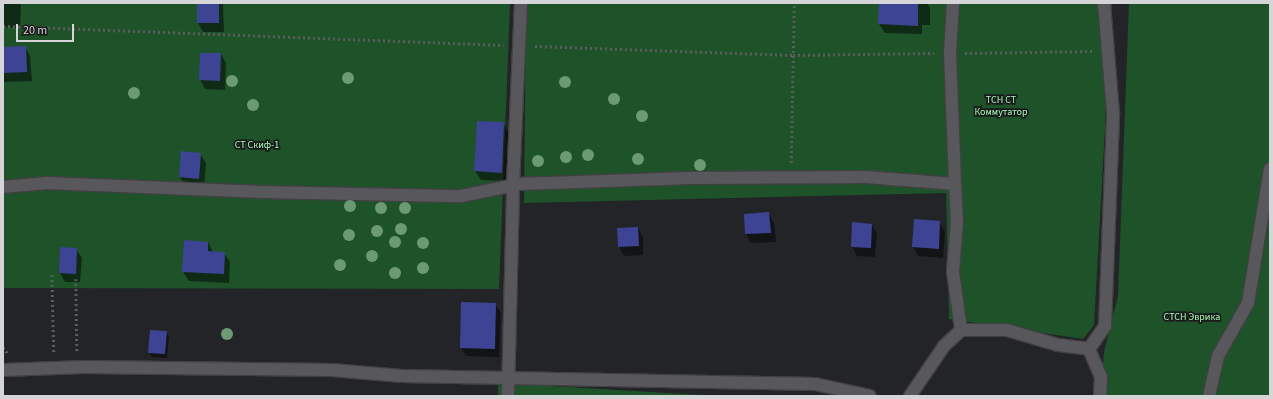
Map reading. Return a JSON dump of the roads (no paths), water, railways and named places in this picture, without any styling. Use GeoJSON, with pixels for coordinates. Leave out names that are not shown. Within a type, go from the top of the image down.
{"type":"FeatureCollection","features":[{"type":"Feature","properties":{"kind":"street"},"geometry":{"type":"LineString","coordinates":[[508,396],[513,185],[521,3]]}},
{"type":"Feature","properties":{"kind":"street"},"geometry":{"type":"LineString","coordinates":[[953,3],[950,53],[957,221],[953,272],[961,330]]}},
{"type":"Feature","properties":{"kind":"street"},"geometry":{"type":"LineString","coordinates":[[1089,349],[1105,326],[1112,113],[1104,3]]}},
{"type":"Feature","properties":{"kind":"street"},"geometry":{"type":"LineString","coordinates":[[1209,396],[1218,356],[1248,303],[1270,169]]}},
{"type":"Feature","properties":{"kind":"street"},"geometry":{"type":"LineString","coordinates":[[3,187],[47,183],[263,192],[461,196],[513,185],[683,178],[866,176],[956,184]]}},
{"type":"Feature","properties":{"kind":"street"},"geometry":{"type":"LineString","coordinates":[[910,396],[944,346],[961,330],[1007,330],[1058,345],[1089,349]]}},
{"type":"Feature","properties":{"kind":"street"},"geometry":{"type":"LineString","coordinates":[[1089,349],[1101,377],[1100,396]]}},
{"type":"Feature","properties":{"kind":"street"},"geometry":{"type":"LineString","coordinates":[[3,370],[77,367],[332,370],[402,376],[815,384],[870,396]]}},
{"type":"Feature","properties":{"kind":"park label","name":"ТСН СТ Коммутатор"},"geometry":{"type":"Point","coordinates":[1001,106]}},
{"type":"Feature","properties":{"kind":"park label","name":"СТ Скиф-1"},"geometry":{"type":"Point","coordinates":[257,146]}},
{"type":"Feature","properties":{"kind":"park label","name":"СТСН Эврика"},"geometry":{"type":"Point","coordinates":[1192,318]}}]}
